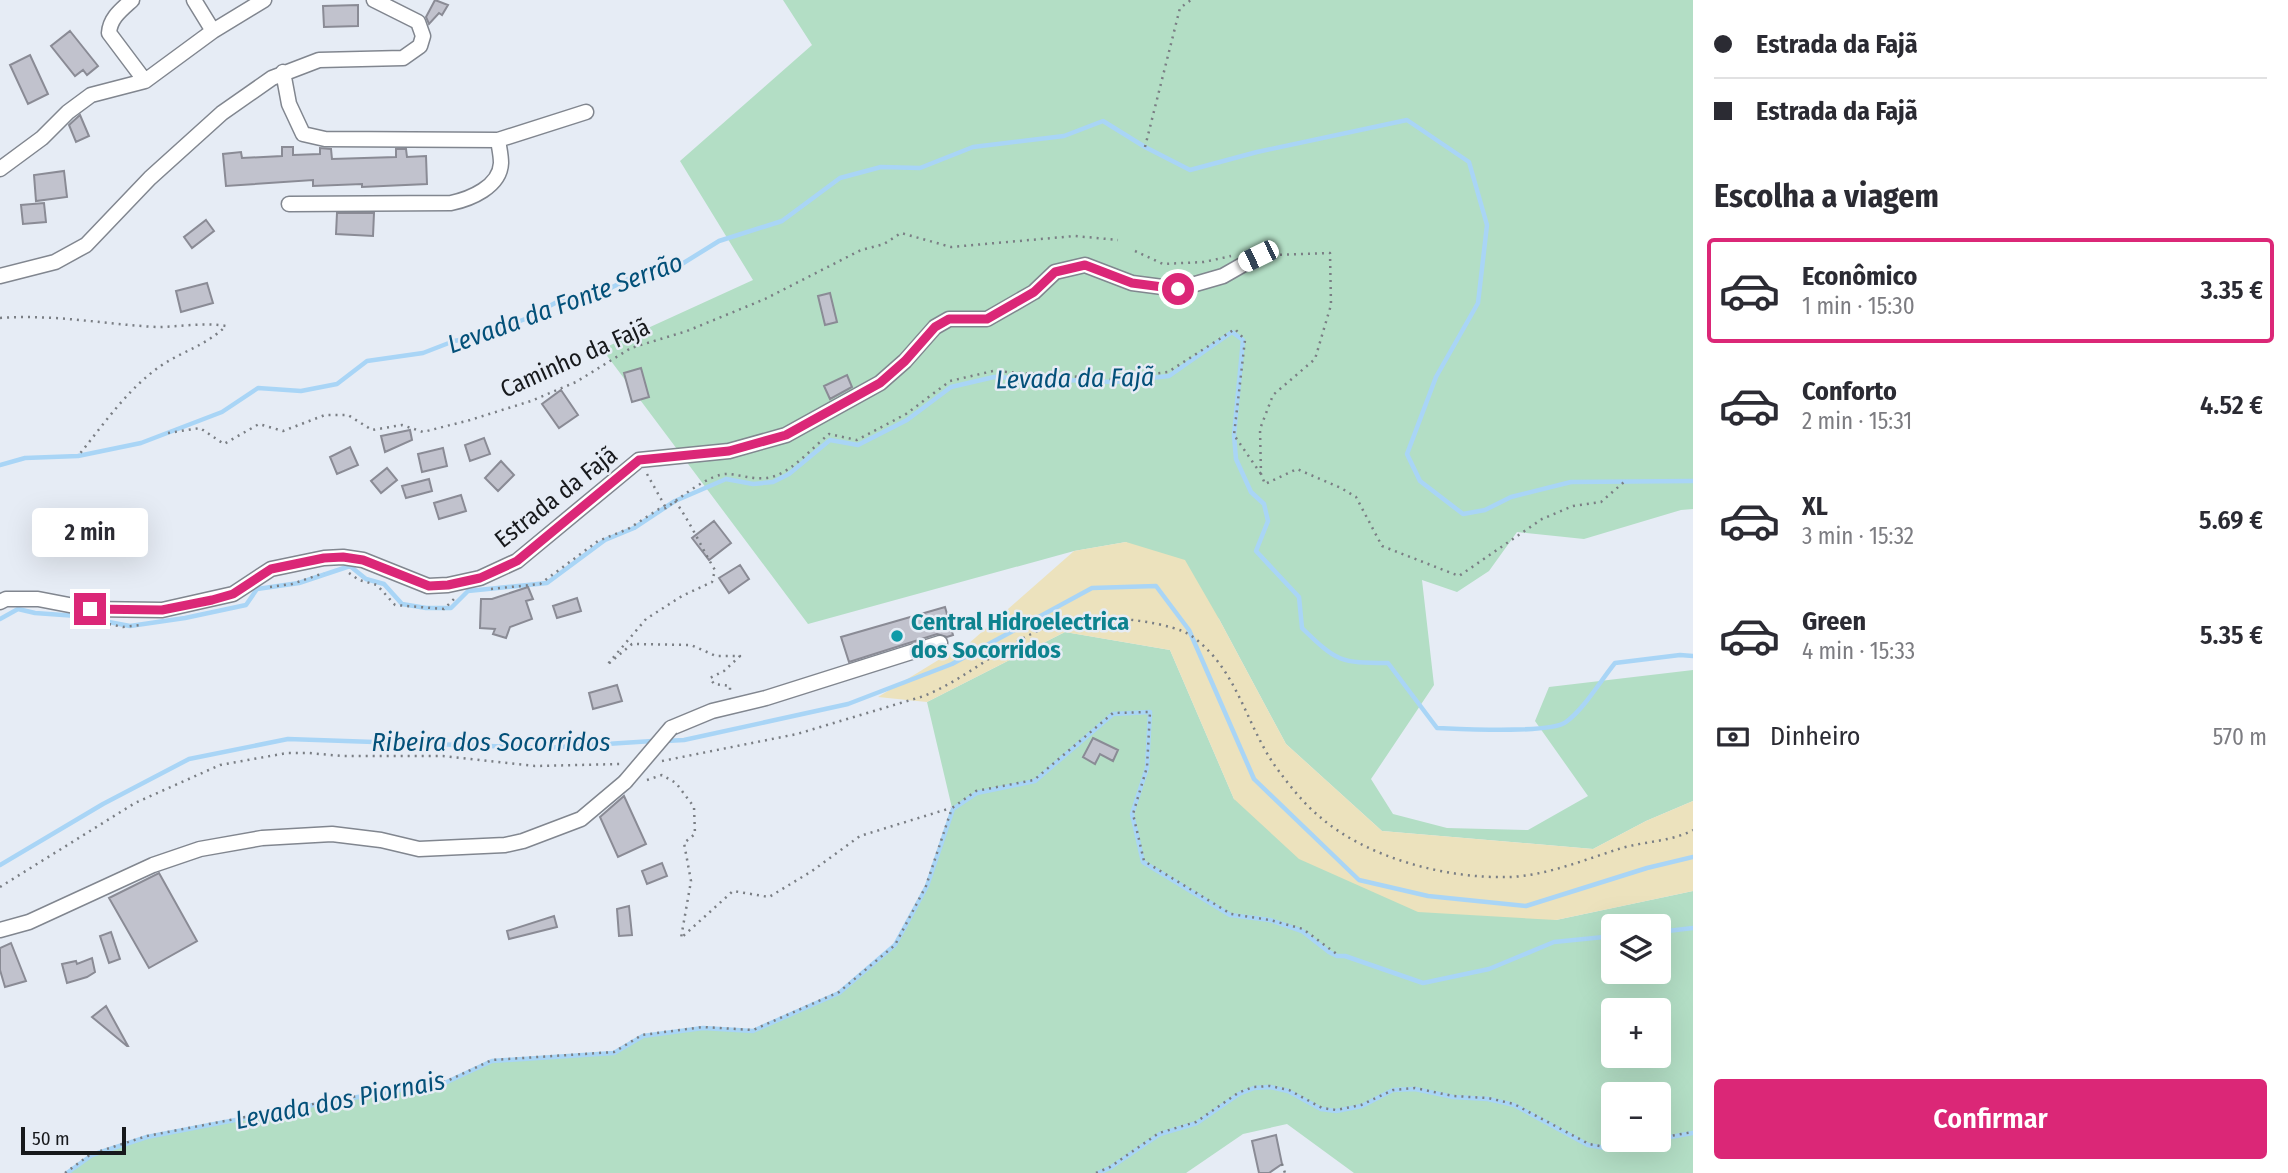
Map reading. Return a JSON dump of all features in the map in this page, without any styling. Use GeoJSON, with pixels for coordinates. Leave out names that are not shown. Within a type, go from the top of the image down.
{"type":"FeatureCollection","features":[{"type":"Feature","properties":{"kind":"street"},"geometry":{"type":"LineString","coordinates":[[132,0],[109,24],[109,33],[145,81]]}},
{"type":"Feature","properties":{"kind":"street"},"geometry":{"type":"LineString","coordinates":[[194,0],[213,31]]}},
{"type":"Feature","properties":{"kind":"street"},"geometry":{"type":"LineString","coordinates":[[0,169],[42,138],[68,112],[91,95],[145,81],[213,31],[264,0]]}},
{"type":"Feature","properties":{"kind":"street"},"geometry":{"type":"LineString","coordinates":[[0,276],[55,262],[86,245],[150,178],[222,113],[283,72],[319,60],[404,58],[420,46],[423,36],[418,22],[374,0]]}},
{"type":"Feature","properties":{"kind":"street"},"geometry":{"type":"LineString","coordinates":[[283,72],[289,104],[303,134],[325,139],[498,140],[586,112]]}},
{"type":"Feature","properties":{"kind":"street"},"geometry":{"type":"LineString","coordinates":[[289,204],[451,203],[471,199],[490,185],[501,166],[498,140]]}},
{"type":"Feature","properties":{"kind":"street","name":"Estrada da Fajã"},"geometry":{"type":"LineString","coordinates":[[0,602],[6,599],[38,599],[90,609],[162,610],[233,594],[271,569],[324,558],[343,557],[363,560],[429,586],[480,578],[517,561],[639,460],[729,451],[786,435],[880,383],[905,361],[935,327],[949,319],[987,319],[1034,292],[1055,272],[1085,265],[1132,283],[1178,289],[1223,276],[1258,256]]}},
{"type":"Feature","properties":{"kind":"street"},"geometry":{"type":"LineString","coordinates":[[0,930],[29,922],[153,865],[212,846],[262,838],[332,834],[381,840],[419,849],[505,845],[523,841],[581,819],[625,782],[671,728],[712,710],[766,698],[940,643]]}},
{"type":"Feature","properties":{"kind":"path"},"geometry":{"type":"LineString","coordinates":[[1145,147],[1180,8],[1191,0]]}},
{"type":"Feature","properties":{"kind":"path","name":"Caminho da Fajã"},"geometry":{"type":"LineString","coordinates":[[168,433],[200,428],[224,444],[259,424],[283,431],[326,415],[348,415],[372,429],[402,425],[423,432],[470,421],[531,401],[565,386],[631,348],[687,331],[765,299],[861,250],[884,244],[901,233],[951,247],[1075,236],[1118,240]]}},
{"type":"Feature","properties":{"kind":"path"},"geometry":{"type":"LineString","coordinates":[[1135,251],[1163,264],[1204,262],[1225,256],[1330,253],[1331,304],[1315,359],[1273,396],[1260,429],[1261,474]]}},
{"type":"Feature","properties":{"kind":"path"},"geometry":{"type":"LineString","coordinates":[[0,318],[74,318],[157,327],[213,324],[226,326],[212,340],[162,365],[124,397],[78,456]]}},
{"type":"Feature","properties":{"kind":"path"},"geometry":{"type":"LineString","coordinates":[[485,590],[540,584],[598,541],[628,529],[659,509],[666,508],[701,483],[724,473],[752,479],[772,477],[788,468],[829,434],[857,440],[906,414],[950,381],[993,372],[1110,379],[1168,372],[1235,329],[1245,340],[1234,435],[1265,484],[1297,469],[1341,488],[1356,497],[1382,546],[1459,576],[1542,519],[1573,506],[1601,502],[1624,482]]}},
{"type":"Feature","properties":{"kind":"path"},"geometry":{"type":"LineString","coordinates":[[639,460],[666,508]]}},
{"type":"Feature","properties":{"kind":"path"},"geometry":{"type":"LineString","coordinates":[[675,501],[688,518],[696,539],[715,570],[712,582],[682,596],[646,619],[607,665],[632,644],[691,645],[716,656],[740,656],[724,671],[710,678],[714,684],[730,686],[730,691],[712,699],[712,710]]}},
{"type":"Feature","properties":{"kind":"path"},"geometry":{"type":"LineString","coordinates":[[343,568],[359,580],[377,585],[395,605],[444,609],[462,592]]}},
{"type":"Feature","properties":{"kind":"path"},"geometry":{"type":"LineString","coordinates":[[261,589],[292,584],[330,572]]}},
{"type":"Feature","properties":{"kind":"path"},"geometry":{"type":"LineString","coordinates":[[656,762],[797,734],[924,696],[943,688],[1012,642],[1036,631],[1083,618],[1116,618],[1166,626],[1191,635],[1212,653],[1234,683],[1272,761],[1287,782],[1320,817],[1353,841],[1391,857],[1452,873],[1510,877],[1540,872],[1639,843],[1675,839],[1693,830]]}},
{"type":"Feature","properties":{"kind":"path"},"geometry":{"type":"LineString","coordinates":[[110,624],[123,627],[151,623]]}},
{"type":"Feature","properties":{"kind":"path"},"geometry":{"type":"LineString","coordinates":[[642,782],[662,775],[676,783],[695,807],[695,834],[684,843],[691,881],[681,938],[733,891],[769,897],[812,871],[860,836],[952,808],[976,792],[1034,780],[1113,713],[1150,712],[1147,767],[1133,814],[1144,861],[1231,914],[1303,929],[1338,956]]}},
{"type":"Feature","properties":{"kind":"path"},"geometry":{"type":"LineString","coordinates":[[0,887],[135,803],[220,765],[287,752],[342,756],[443,756],[535,766],[624,764]]}},
{"type":"Feature","properties":{"kind":"path"},"geometry":{"type":"LineString","coordinates":[[65,1173],[91,1154],[147,1136],[447,1081],[492,1060],[614,1052],[642,1035],[703,1027],[753,1030],[839,992],[895,945],[926,886],[952,808]]}},
{"type":"Feature","properties":{"kind":"path"},"geometry":{"type":"LineString","coordinates":[[1096,1173],[1110,1167],[1159,1133],[1196,1122],[1238,1093],[1253,1087],[1270,1086],[1289,1090],[1322,1108],[1336,1110],[1361,1105],[1393,1090],[1415,1088],[1453,1096],[1488,1098],[1514,1104],[1589,1144],[1601,1146]]}},
{"type":"Feature","properties":{"kind":"path"},"geometry":{"type":"LineString","coordinates":[[1671,1136],[1693,1132]]}},
{"type":"Feature","properties":{"kind":"path"},"geometry":{"type":"LineString","coordinates":[[1282,1164],[1285,1173]]}},
{"type":"Feature","properties":{"kind":"green space"},"geometry":{"type":"Polygon","coordinates":[[[783,0],[1693,0],[1693,509],[1681,510],[1584,539],[1517,532],[1489,571],[1457,592],[1422,580],[1434,685],[1371,779],[1393,814],[1447,828],[1528,830],[1588,796],[1535,721],[1549,687],[1693,670],[1693,801],[1646,821],[1593,849],[1382,831],[1286,744],[1219,619],[1126,542],[1074,551],[808,624],[602,349],[753,280],[680,161],[812,45],[783,0]]]}},
{"type":"Feature","properties":{"kind":"green space"},"geometry":{"type":"Polygon","coordinates":[[[1065,632],[1170,650],[1234,799],[1556,920],[1693,891],[1693,1173],[1354,1173],[1287,1124],[1243,1134],[1186,1173],[65,1173],[91,1154],[147,1136],[447,1081],[492,1060],[613,1052],[642,1035],[703,1027],[753,1030],[839,992],[895,945],[926,886],[952,808],[927,702],[1065,632]]]}},
{"type":"Feature","properties":{"kind":"sand"},"geometry":{"type":"Polygon","coordinates":[[[1126,542],[1185,560],[1286,744],[1382,831],[1593,849],[1646,821],[1693,801],[1693,891],[1556,920],[1418,912],[1299,859],[1234,799],[1170,650],[1065,632],[927,702],[878,697],[967,645],[1074,551],[1126,542]]]}},
{"type":"Feature","properties":{"kind":"building"},"geometry":{"type":"Polygon","coordinates":[[[435,0],[448,5],[442,15],[439,13],[429,24],[426,17],[435,0]]]}},
{"type":"Feature","properties":{"kind":"building"},"geometry":{"type":"Polygon","coordinates":[[[358,5],[358,26],[324,27],[323,6],[358,5]]]}},
{"type":"Feature","properties":{"kind":"building"},"geometry":{"type":"Polygon","coordinates":[[[70,31],[98,66],[87,75],[83,70],[75,76],[51,46],[70,31]]]}},
{"type":"Feature","properties":{"kind":"building"},"geometry":{"type":"Polygon","coordinates":[[[30,55],[48,94],[28,104],[10,65],[30,55]]]}},
{"type":"Feature","properties":{"kind":"building"},"geometry":{"type":"Polygon","coordinates":[[[80,115],[89,136],[76,142],[69,125],[80,115]]]}},
{"type":"Feature","properties":{"kind":"building"},"geometry":{"type":"Polygon","coordinates":[[[282,147],[293,147],[293,155],[320,154],[320,148],[331,149],[332,159],[396,157],[396,149],[406,149],[407,157],[426,156],[427,184],[313,186],[313,180],[226,186],[223,154],[241,152],[242,158],[282,156],[282,147]]]}},
{"type":"Feature","properties":{"kind":"building"},"geometry":{"type":"Polygon","coordinates":[[[64,171],[67,197],[36,201],[34,175],[64,171]]]}},
{"type":"Feature","properties":{"kind":"building"},"geometry":{"type":"Polygon","coordinates":[[[44,203],[46,222],[23,224],[21,205],[44,203]]]}},
{"type":"Feature","properties":{"kind":"building"},"geometry":{"type":"Polygon","coordinates":[[[337,213],[374,213],[373,236],[336,234],[337,213]]]}},
{"type":"Feature","properties":{"kind":"building"},"geometry":{"type":"Polygon","coordinates":[[[206,220],[214,231],[192,248],[184,237],[206,220]]]}},
{"type":"Feature","properties":{"kind":"building"},"geometry":{"type":"Polygon","coordinates":[[[207,283],[213,303],[181,312],[176,291],[207,283]]]}},
{"type":"Feature","properties":{"kind":"building"},"geometry":{"type":"Polygon","coordinates":[[[830,293],[837,322],[825,325],[818,296],[830,293]]]}},
{"type":"Feature","properties":{"kind":"building"},"geometry":{"type":"Polygon","coordinates":[[[641,368],[649,397],[632,402],[624,373],[641,368]]]}},
{"type":"Feature","properties":{"kind":"building"},"geometry":{"type":"Polygon","coordinates":[[[847,375],[852,387],[830,399],[824,386],[847,375]]]}},
{"type":"Feature","properties":{"kind":"building"},"geometry":{"type":"Polygon","coordinates":[[[561,390],[578,415],[559,428],[542,404],[561,390]]]}},
{"type":"Feature","properties":{"kind":"building"},"geometry":{"type":"Polygon","coordinates":[[[410,430],[412,440],[385,452],[381,436],[410,430]]]}},
{"type":"Feature","properties":{"kind":"building"},"geometry":{"type":"Polygon","coordinates":[[[484,438],[490,454],[470,461],[465,445],[484,438]]]}},
{"type":"Feature","properties":{"kind":"building"},"geometry":{"type":"Polygon","coordinates":[[[350,447],[358,465],[337,474],[330,457],[350,447]]]}},
{"type":"Feature","properties":{"kind":"building"},"geometry":{"type":"Polygon","coordinates":[[[443,448],[447,466],[422,472],[418,454],[443,448]]]}},
{"type":"Feature","properties":{"kind":"building"},"geometry":{"type":"Polygon","coordinates":[[[501,461],[514,475],[498,491],[485,478],[501,461]]]}},
{"type":"Feature","properties":{"kind":"building"},"geometry":{"type":"Polygon","coordinates":[[[387,468],[397,480],[381,493],[371,481],[387,468]]]}},
{"type":"Feature","properties":{"kind":"building"},"geometry":{"type":"Polygon","coordinates":[[[429,479],[432,491],[406,498],[402,486],[429,479]]]}},
{"type":"Feature","properties":{"kind":"building"},"geometry":{"type":"Polygon","coordinates":[[[461,495],[466,511],[439,519],[434,503],[461,495]]]}},
{"type":"Feature","properties":{"kind":"building"},"geometry":{"type":"Polygon","coordinates":[[[714,521],[731,543],[709,560],[692,538],[714,521]]]}},
{"type":"Feature","properties":{"kind":"building"},"geometry":{"type":"Polygon","coordinates":[[[740,565],[749,579],[729,593],[719,578],[740,565]]]}},
{"type":"Feature","properties":{"kind":"building"},"geometry":{"type":"Polygon","coordinates":[[[528,587],[533,599],[526,601],[532,619],[510,627],[506,638],[493,634],[495,629],[480,628],[481,599],[492,599],[528,587]]]}},
{"type":"Feature","properties":{"kind":"building"},"geometry":{"type":"Polygon","coordinates":[[[577,598],[581,611],[557,618],[553,606],[577,598]]]}},
{"type":"Feature","properties":{"kind":"building","name":"Central Hidroelectrica dos Socorridos"},"geometry":{"type":"Polygon","coordinates":[[[945,607],[953,635],[947,637],[937,634],[849,662],[841,637],[945,607]]]}},
{"type":"Feature","properties":{"kind":"building"},"geometry":{"type":"Polygon","coordinates":[[[617,685],[622,701],[593,709],[589,693],[617,685]]]}},
{"type":"Feature","properties":{"kind":"building"},"geometry":{"type":"Polygon","coordinates":[[[1093,738],[1118,750],[1113,761],[1100,754],[1095,764],[1083,757],[1093,738]]]}},
{"type":"Feature","properties":{"kind":"building"},"geometry":{"type":"Polygon","coordinates":[[[624,796],[646,844],[618,857],[600,817],[624,796]]]}},
{"type":"Feature","properties":{"kind":"building"},"geometry":{"type":"Polygon","coordinates":[[[662,863],[667,876],[647,884],[642,871],[662,863]]]}},
{"type":"Feature","properties":{"kind":"building"},"geometry":{"type":"Polygon","coordinates":[[[159,873],[197,941],[149,968],[109,898],[159,873]]]}},
{"type":"Feature","properties":{"kind":"building"},"geometry":{"type":"Polygon","coordinates":[[[629,906],[632,935],[619,936],[617,909],[629,906]]]}},
{"type":"Feature","properties":{"kind":"building"},"geometry":{"type":"Polygon","coordinates":[[[554,916],[557,927],[509,939],[507,931],[554,916]]]}},
{"type":"Feature","properties":{"kind":"building"},"geometry":{"type":"Polygon","coordinates":[[[111,932],[120,959],[109,963],[100,936],[111,932]]]}},
{"type":"Feature","properties":{"kind":"building"},"geometry":{"type":"Polygon","coordinates":[[[11,943],[26,981],[5,987],[0,970],[0,948],[11,943]]]}},
{"type":"Feature","properties":{"kind":"building"},"geometry":{"type":"Polygon","coordinates":[[[92,958],[95,972],[67,983],[62,964],[76,961],[77,964],[92,958]]]}},
{"type":"Feature","properties":{"kind":"building"},"geometry":{"type":"Polygon","coordinates":[[[106,1006],[128,1046],[92,1017],[106,1006]]]}},
{"type":"Feature","properties":{"kind":"building"},"geometry":{"type":"Polygon","coordinates":[[[1276,1135],[1282,1164],[1269,1173],[1259,1173],[1252,1141],[1276,1135]]]}},
{"type":"Feature","properties":{"kind":"waterway","name":"Levada da Fonte Serrão"},"geometry":{"type":"LineString","coordinates":[[0,465],[25,458],[78,456],[141,443],[222,412],[258,388],[301,391],[337,384],[367,361],[423,353],[454,341],[485,335],[525,319],[557,302],[593,297],[642,272],[677,267],[719,241],[782,221],[840,178],[881,167],[920,168],[973,147],[1064,136],[1103,121],[1190,170],[1257,152],[1407,120],[1469,162],[1487,225],[1478,303],[1436,377],[1407,454],[1420,481],[1463,514],[1485,510],[1511,497],[1571,482],[1693,481]]}},
{"type":"Feature","properties":{"kind":"waterway","name":"Levada da Fajã"},"geometry":{"type":"LineString","coordinates":[[0,619],[18,609],[130,626],[185,618],[246,605],[257,589],[299,583],[350,566],[366,579],[384,584],[402,604],[451,608],[468,591],[547,583],[605,540],[634,528],[675,501],[726,479],[753,484],[773,482],[789,474],[830,440],[858,445],[907,420],[951,387],[994,377],[1114,382],[1169,376],[1232,332],[1243,340],[1234,435],[1236,459],[1251,492],[1264,504],[1268,521],[1256,551],[1299,597],[1302,628],[1323,648],[1349,661],[1388,663],[1437,728],[1504,730],[1542,728],[1566,722],[1579,710],[1615,663],[1680,655],[1693,656]]}},
{"type":"Feature","properties":{"kind":"waterway","name":"Ribeira dos Socorridos"},"geometry":{"type":"LineString","coordinates":[[665,741],[684,740],[848,704],[952,664],[1092,588],[1156,586],[1189,630],[1254,779],[1359,880],[1428,896],[1526,906],[1647,868],[1693,857]]}},
{"type":"Feature","properties":{"kind":"waterway","name":"Levada dos Piornais"},"geometry":{"type":"LineString","coordinates":[[67,1173],[92,1155],[147,1137],[447,1082],[492,1061],[614,1053],[643,1036],[703,1028],[753,1031],[839,993],[895,945],[927,886],[953,809],[977,793],[1035,781],[1113,714],[1150,712],[1147,768],[1132,814],[1143,862],[1230,915],[1270,920],[1302,931],[1337,956],[1345,956],[1423,983],[1489,969],[1554,942],[1601,937]]}},
{"type":"Feature","properties":{"kind":"waterway","name":"Ribeira dos Socorridos"},"geometry":{"type":"LineString","coordinates":[[0,865],[103,804],[189,759],[288,739],[544,748],[653,741]]}},
{"type":"Feature","properties":{"kind":"waterway","name":"Levada dos Piornais"},"geometry":{"type":"LineString","coordinates":[[1671,931],[1693,928]]}},
{"type":"Feature","properties":{"kind":"waterway"},"geometry":{"type":"LineString","coordinates":[[1098,1173],[1110,1168],[1160,1134],[1197,1123],[1239,1094],[1254,1088],[1270,1087],[1288,1091],[1321,1109],[1336,1111],[1362,1106],[1393,1090],[1415,1089],[1453,1097],[1488,1099],[1514,1105],[1588,1145],[1601,1147]]}},
{"type":"Feature","properties":{"kind":"waterway"},"geometry":{"type":"LineString","coordinates":[[1671,1137],[1693,1133]]}},
{"type":"Feature","properties":{"kind":"place","name":"Central Hidroelectrica dos Socorridos"},"geometry":{"type":"Point","coordinates":[897,636]}},
{"type":"Feature","properties":{"kind":"route"},"geometry":{"type":"LineString","coordinates":[[90,609],[162,610],[212,600],[233,594],[271,569],[324,558],[363,560],[429,586],[480,578],[517,561],[639,460],[729,451],[786,435],[880,383],[905,361],[935,327],[949,319],[987,319],[1034,292],[1055,272],[1085,265],[1132,283],[1178,289]]}}]}
